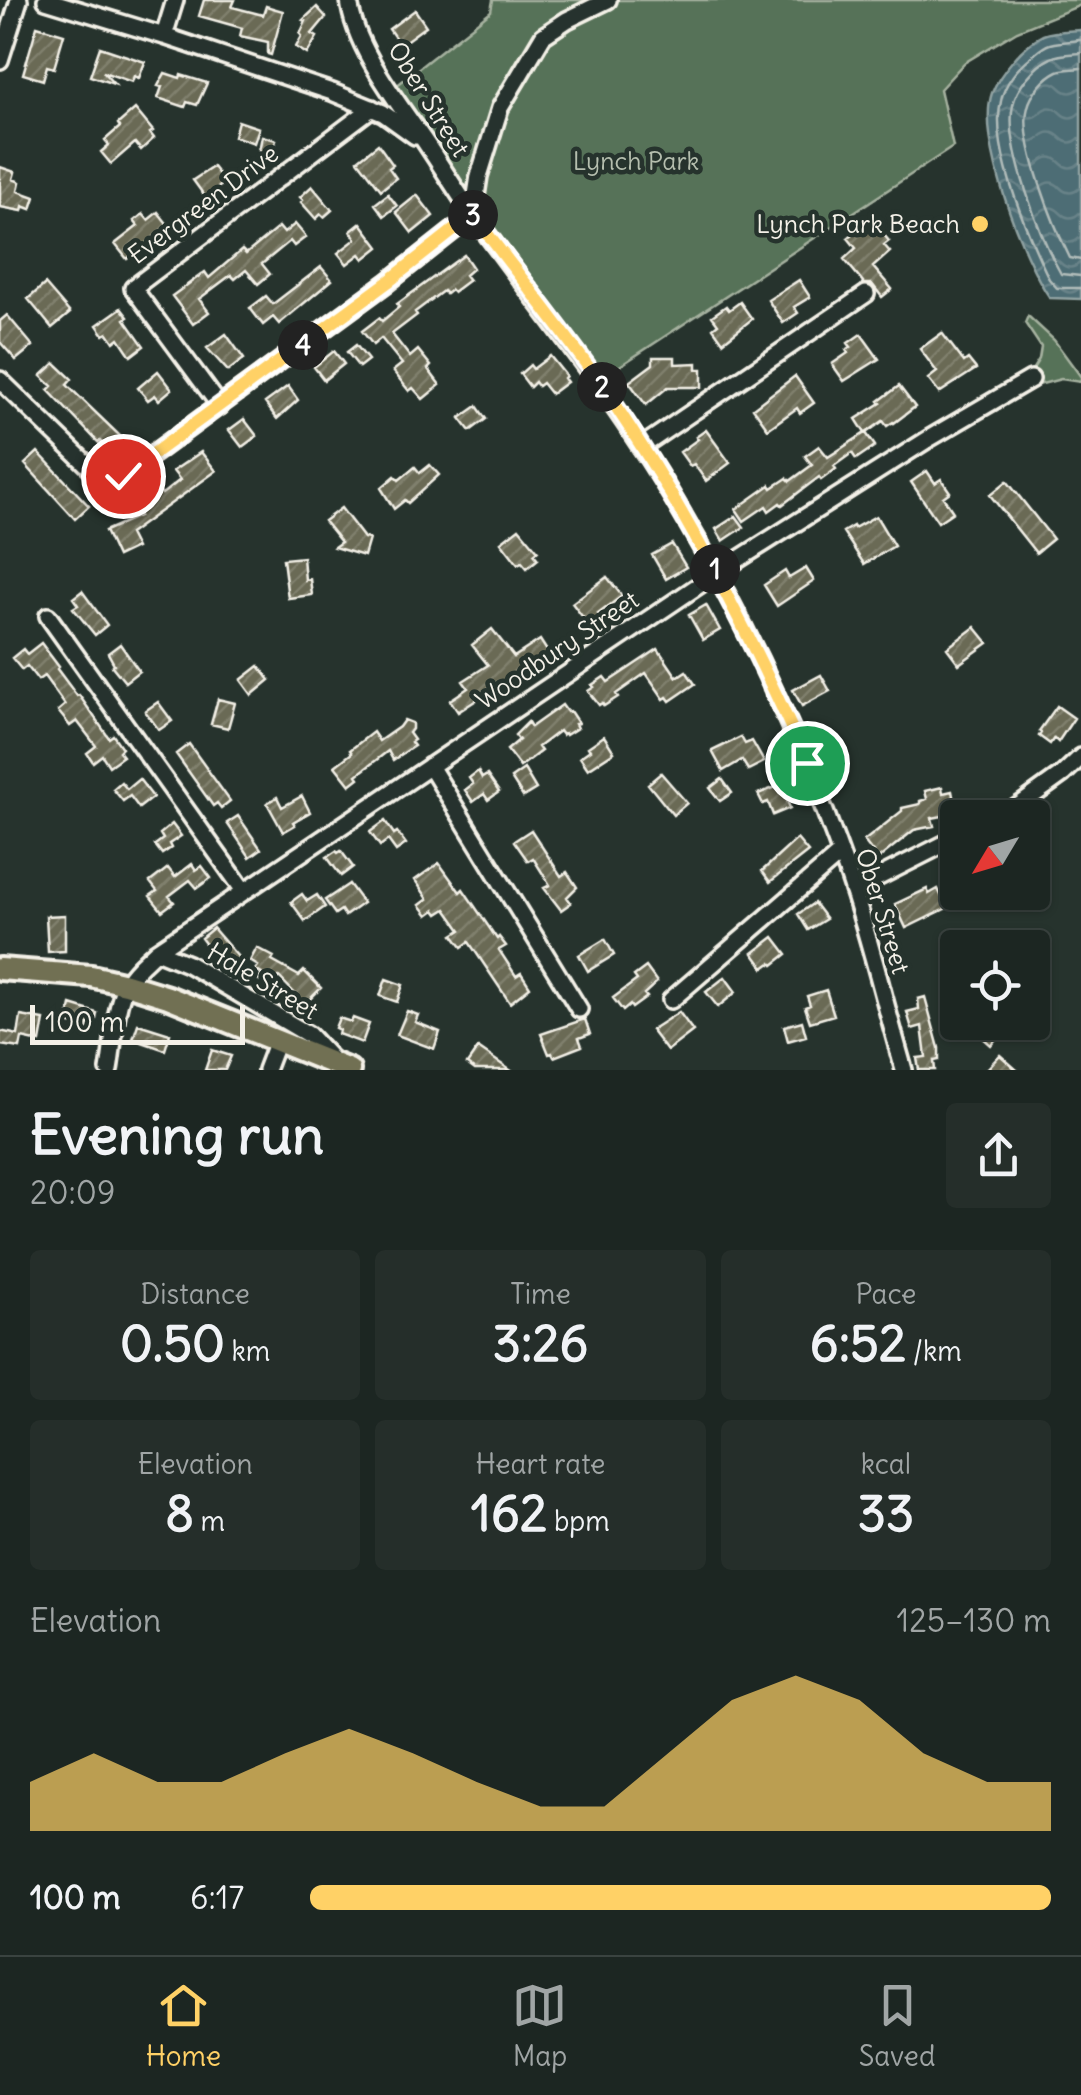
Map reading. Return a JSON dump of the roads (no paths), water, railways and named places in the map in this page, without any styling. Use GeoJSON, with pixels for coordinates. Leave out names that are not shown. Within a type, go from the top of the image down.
{"type":"FeatureCollection","features":[{"type":"Feature","properties":{"kind":"main road","name":"Hale Street"},"geometry":{"type":"LineString","coordinates":[[0,969],[91,976],[126,984],[343,1067]]}},
{"type":"Feature","properties":{"kind":"street"},"geometry":{"type":"LineString","coordinates":[[0,60],[18,0]]}},
{"type":"Feature","properties":{"kind":"street"},"geometry":{"type":"LineString","coordinates":[[46,0],[332,92],[383,113],[427,144]]}},
{"type":"Feature","properties":{"kind":"street"},"geometry":{"type":"LineString","coordinates":[[164,36],[175,0]]}},
{"type":"Feature","properties":{"kind":"street","name":"Ober Street"},"geometry":{"type":"LineString","coordinates":[[350,0],[354,20],[373,60],[473,215],[609,397],[716,573],[807,763],[853,890],[904,1070]]}},
{"type":"Feature","properties":{"kind":"street"},"geometry":{"type":"LineString","coordinates":[[0,380],[100,477],[123,476],[473,215],[479,176],[500,108],[543,36],[608,0]]}},
{"type":"Feature","properties":{"kind":"street","name":"Evergreen Drive"},"geometry":{"type":"LineString","coordinates":[[220,406],[133,288],[372,108]]}},
{"type":"Feature","properties":{"kind":"street"},"geometry":{"type":"LineString","coordinates":[[641,447],[866,294]]}},
{"type":"Feature","properties":{"kind":"street","name":"Woodbury Street"},"geometry":{"type":"LineString","coordinates":[[126,984],[156,951],[716,573],[1031,379]]}},
{"type":"Feature","properties":{"kind":"street"},"geometry":{"type":"LineString","coordinates":[[48,616],[244,890]]}},
{"type":"Feature","properties":{"kind":"street"},"geometry":{"type":"LineString","coordinates":[[1028,800],[1081,757]]}},
{"type":"Feature","properties":{"kind":"street"},"geometry":{"type":"LineString","coordinates":[[430,766],[580,1008]]}},
{"type":"Feature","properties":{"kind":"street"},"geometry":{"type":"LineString","coordinates":[[853,890],[940,846]]}},
{"type":"Feature","properties":{"kind":"street"},"geometry":{"type":"LineString","coordinates":[[670,1000],[840,854]]}},
{"type":"Feature","properties":{"kind":"street","name":"Hale Street"},"geometry":{"type":"LineString","coordinates":[[156,951],[188,964],[309,1035],[343,1067]]}},
{"type":"Feature","properties":{"kind":"street"},"geometry":{"type":"LineString","coordinates":[[109,1070],[126,984]]}},
{"type":"Feature","properties":{"kind":"street"},"geometry":{"type":"LineString","coordinates":[[266,1070],[277,1041]]}},
{"type":"Feature","properties":{"kind":"water"},"geometry":{"type":"Polygon","coordinates":[[[1081,30],[1081,299],[1050,298],[1027,256],[1005,198],[996,168],[989,113],[995,85],[1028,45],[1047,34],[1081,30]]]}},
{"type":"Feature","properties":{"kind":"place","name":"Lynch Park Beach"},"geometry":{"type":"Point","coordinates":[980,224]}},
{"type":"Feature","properties":{"kind":"park label","name":"Lynch Park"},"geometry":{"type":"Point","coordinates":[636,161]}}]}
